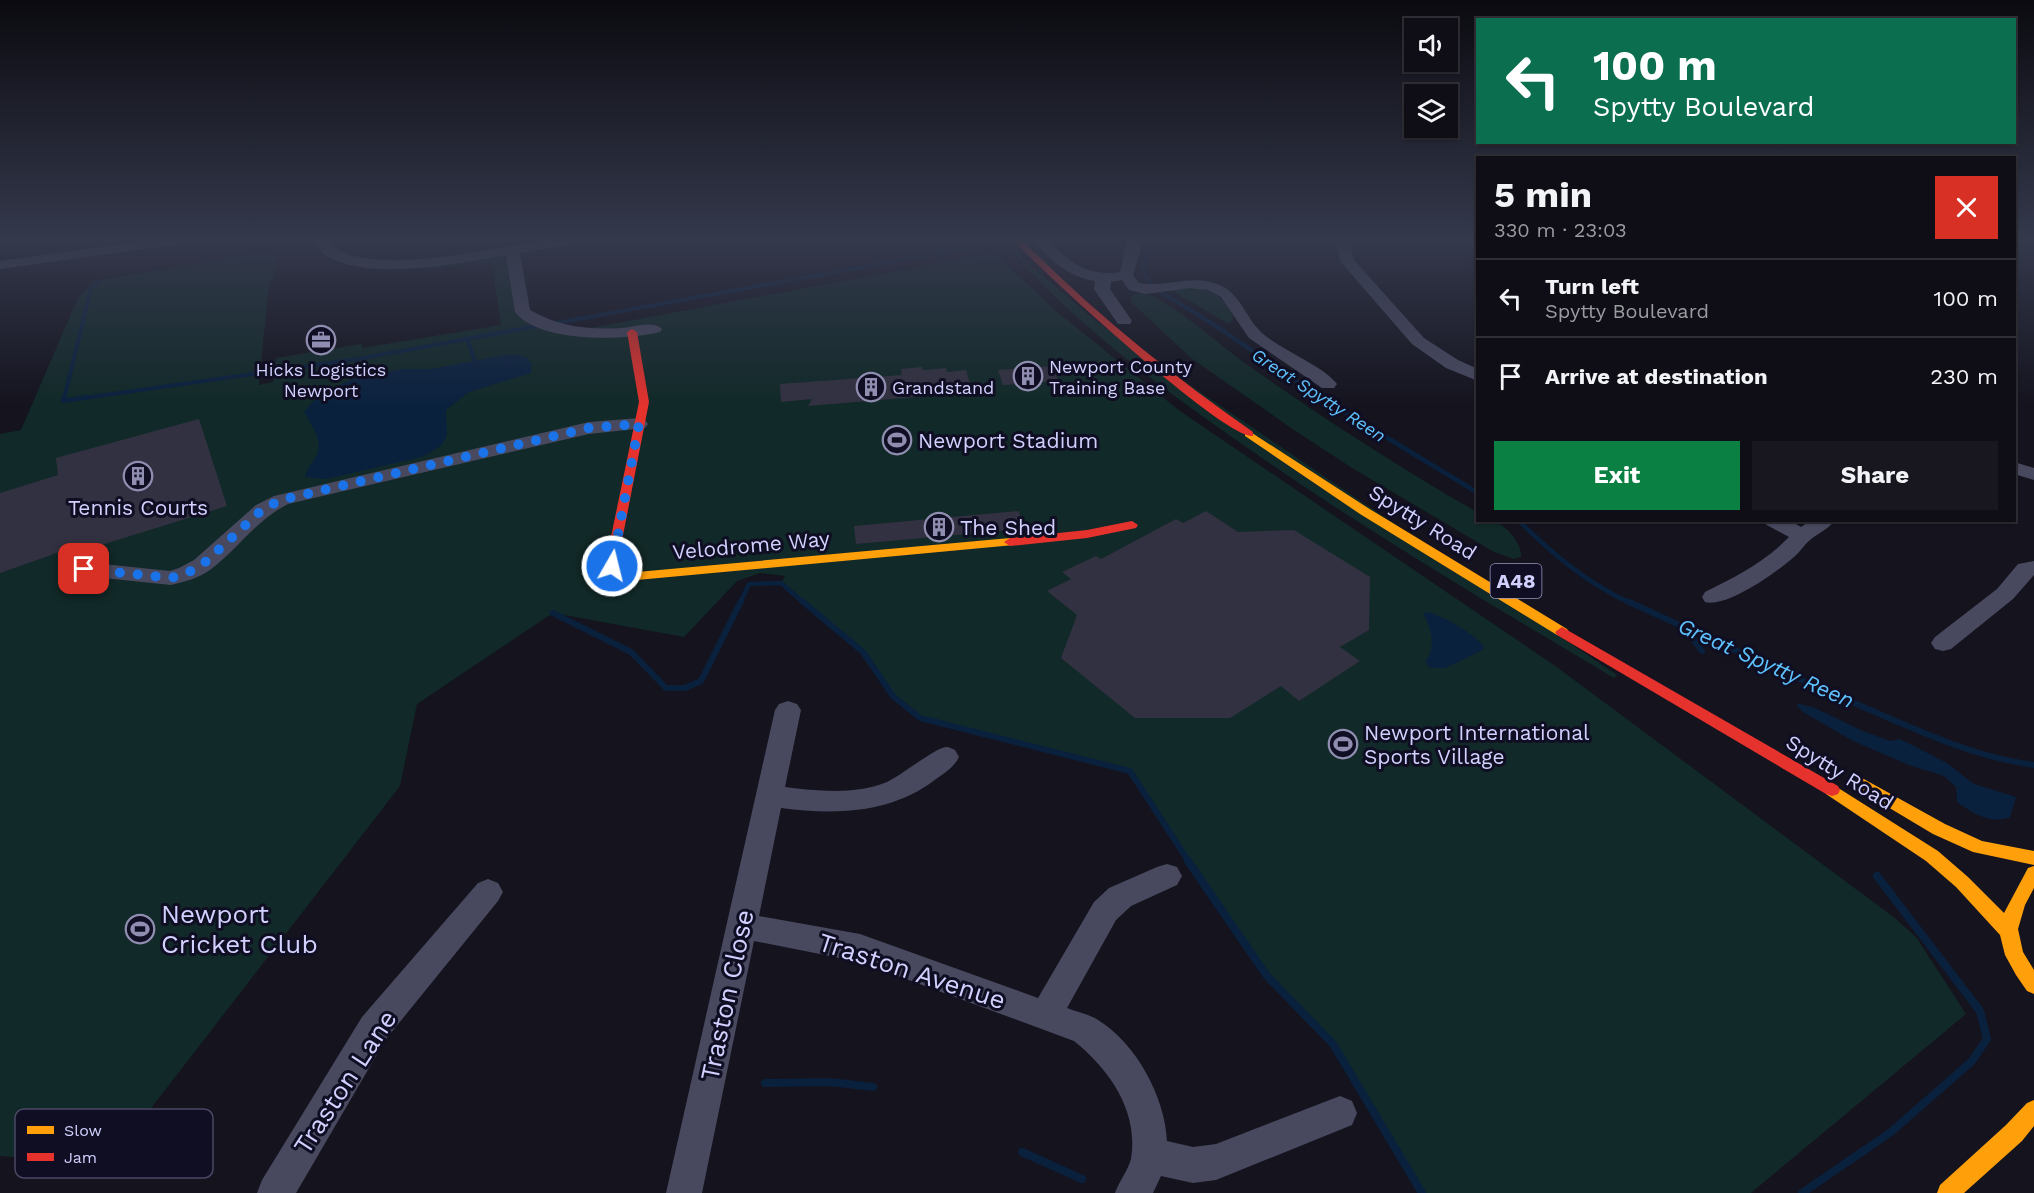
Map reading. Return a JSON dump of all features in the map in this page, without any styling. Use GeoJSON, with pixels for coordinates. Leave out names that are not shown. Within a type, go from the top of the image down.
{"type":"FeatureCollection","features":[{"type":"Feature","properties":{"kind":"main road","name":"Spytty Road"},"geometry":{"type":"LineString","coordinates":[[1075,295],[1103,322],[1171,377],[1260,441],[1430,552],[1894,829],[1931,855],[1960,880],[2008,930]]}},
{"type":"Feature","properties":{"kind":"main road"},"geometry":{"type":"LineString","coordinates":[[1094,295],[1129,325]]}},
{"type":"Feature","properties":{"kind":"main road","name":"Velodrome Way"},"geometry":{"type":"LineString","coordinates":[[632,332],[644,402],[612,566],[621,573],[637,576],[1013,542],[1103,531],[1132,525]]}},
{"type":"Feature","properties":{"kind":"main road","name":"Spytty Road"},"geometry":{"type":"LineString","coordinates":[[1849,777],[1939,829],[1979,847],[2034,858]]}},
{"type":"Feature","properties":{"kind":"main road"},"geometry":{"type":"LineString","coordinates":[[2008,930],[2018,899],[2034,873]]}},
{"type":"Feature","properties":{"kind":"main road","name":"A48"},"geometry":{"type":"LineString","coordinates":[[2008,930],[2022,971],[2034,985]]}},
{"type":"Feature","properties":{"kind":"main road"},"geometry":{"type":"LineString","coordinates":[[1948,1193],[2014,1133],[2034,1110]]}},
{"type":"Feature","properties":{"kind":"street"},"geometry":{"type":"LineString","coordinates":[[520,295],[523,312],[533,320],[550,327],[578,332],[632,332],[654,329]]}},
{"type":"Feature","properties":{"kind":"street"},"geometry":{"type":"LineString","coordinates":[[1106,295],[1129,325]]}},
{"type":"Feature","properties":{"kind":"street"},"geometry":{"type":"LineString","coordinates":[[1226,295],[1255,335],[1328,384]]}},
{"type":"Feature","properties":{"kind":"street"},"geometry":{"type":"LineString","coordinates":[[1377,295],[1418,341],[1452,364],[1476,375]]}},
{"type":"Feature","properties":{"kind":"street"},"geometry":{"type":"LineString","coordinates":[[84,569],[171,578],[202,565],[263,509],[281,500],[589,428],[639,424]]}},
{"type":"Feature","properties":{"kind":"street"},"geometry":{"type":"LineString","coordinates":[[2016,469],[2034,474]]}},
{"type":"Feature","properties":{"kind":"street"},"geometry":{"type":"LineString","coordinates":[[1776,522],[1802,536]]}},
{"type":"Feature","properties":{"kind":"street"},"geometry":{"type":"LineString","coordinates":[[1713,597],[1779,558],[1802,536],[1822,522]]}},
{"type":"Feature","properties":{"kind":"street"},"geometry":{"type":"LineString","coordinates":[[1943,643],[2005,594],[2026,569],[2034,568]]}},
{"type":"Feature","properties":{"kind":"street","name":"Traston Close"},"geometry":{"type":"LineString","coordinates":[[684,1193],[788,710]]}},
{"type":"Feature","properties":{"kind":"street"},"geometry":{"type":"LineString","coordinates":[[771,796],[802,801],[861,802],[912,782],[946,757]]}},
{"type":"Feature","properties":{"kind":"street"},"geometry":{"type":"LineString","coordinates":[[1046,1015],[1105,911],[1120,897],[1167,876]]}},
{"type":"Feature","properties":{"kind":"street","name":"Traston Lane"},"geometry":{"type":"LineString","coordinates":[[275,1193],[374,1028],[488,892]]}},
{"type":"Feature","properties":{"kind":"street","name":"Traston Avenue"},"geometry":{"type":"LineString","coordinates":[[742,926],[860,948],[1085,1030],[1102,1042],[1130,1078],[1148,1125],[1150,1156],[1133,1193]]}},
{"type":"Feature","properties":{"kind":"street"},"geometry":{"type":"LineString","coordinates":[[1150,1156],[1193,1165],[1216,1162],[1340,1113]]}},
{"type":"Feature","properties":{"kind":"green space","name":"Newport International Sports Village"},"geometry":{"type":"Polygon","coordinates":[[[81,295],[268,295],[259,385],[273,382],[276,358],[362,344],[362,348],[501,325],[497,295],[515,295],[519,316],[564,333],[770,295],[1038,295],[1180,411],[1554,665],[1895,918],[1916,937],[1966,1014],[1751,1193],[1422,1193],[1333,1044],[1267,976],[1130,771],[920,717],[893,696],[863,652],[781,583],[785,576],[760,573],[737,581],[684,637],[553,613],[417,704],[400,786],[150,1109],[15,1109],[15,1157],[0,1156],[0,434],[21,430],[81,295]]]}},
{"type":"Feature","properties":{"kind":"green space"},"geometry":{"type":"Polygon","coordinates":[[[1054,295],[1065,295],[1097,322],[1617,675],[1614,678],[1516,620],[1276,468],[1168,391],[1080,320],[1054,295]]]}},
{"type":"Feature","properties":{"kind":"green space"},"geometry":{"type":"Polygon","coordinates":[[[1134,295],[1148,295],[1169,306],[1249,366],[1333,423],[1476,511],[1476,522],[1494,522],[1502,526],[1516,540],[1521,557],[1514,559],[1494,552],[1352,468],[1294,430],[1191,358],[1131,302],[1131,297],[1134,295]]]}},
{"type":"Feature","properties":{"kind":"green space"},"geometry":{"type":"Polygon","coordinates":[[[1179,295],[1216,295],[1231,311],[1233,316],[1229,324],[1179,295]]]}},
{"type":"Feature","properties":{"kind":"water"},"geometry":{"type":"Polygon","coordinates":[[[505,355],[527,358],[532,364],[531,373],[469,392],[446,410],[447,436],[441,446],[422,457],[326,479],[305,477],[317,454],[318,443],[304,412],[318,396],[352,379],[402,369],[431,369],[505,355]]]}},
{"type":"Feature","properties":{"kind":"water"},"geometry":{"type":"Polygon","coordinates":[[[1425,612],[1448,620],[1466,631],[1480,642],[1484,647],[1483,650],[1445,668],[1430,668],[1425,661],[1432,645],[1425,612]]]}},
{"type":"Feature","properties":{"kind":"water"},"geometry":{"type":"Polygon","coordinates":[[[1796,705],[1813,707],[1890,741],[1900,739],[1947,763],[1974,784],[2016,797],[2010,817],[1996,820],[1975,814],[1957,802],[1956,787],[1944,776],[1909,765],[1853,741],[1803,712],[1796,705]]]}},
{"type":"Feature","properties":{"kind":"building","name":"Newport County Training Base"},"geometry":{"type":"Polygon","coordinates":[[[1053,366],[1058,381],[1003,385],[998,370],[1053,366]]]}},
{"type":"Feature","properties":{"kind":"building","name":"Grandstand"},"geometry":{"type":"Polygon","coordinates":[[[922,367],[923,370],[946,368],[947,372],[966,370],[971,387],[951,388],[952,394],[808,406],[812,399],[781,402],[780,384],[902,375],[901,369],[922,367]]]}},
{"type":"Feature","properties":{"kind":"building","name":"Tennis Courts"},"geometry":{"type":"Polygon","coordinates":[[[199,419],[227,506],[69,555],[68,549],[0,573],[0,493],[58,475],[56,458],[199,419]]]}},
{"type":"Feature","properties":{"kind":"building","name":"The Shed"},"geometry":{"type":"Polygon","coordinates":[[[1019,511],[1024,529],[856,544],[854,526],[1019,511]]]}},
{"type":"Feature","properties":{"kind":"building"},"geometry":{"type":"Polygon","coordinates":[[[1206,511],[1238,532],[1294,530],[1370,577],[1369,630],[1340,647],[1360,661],[1299,701],[1281,686],[1230,718],[1135,718],[1061,658],[1077,615],[1047,591],[1071,579],[1062,572],[1096,556],[1101,559],[1176,519],[1183,523],[1206,511]]]}},
{"type":"Feature","properties":{"kind":"waterway"},"geometry":{"type":"LineString","coordinates":[[64,399],[89,295]]}},
{"type":"Feature","properties":{"kind":"waterway"},"geometry":{"type":"LineString","coordinates":[[551,324],[711,295]]}},
{"type":"Feature","properties":{"kind":"waterway","name":"Great Spytty Reen"},"geometry":{"type":"LineString","coordinates":[[1165,295],[1213,324],[1321,397]]}},
{"type":"Feature","properties":{"kind":"waterway"},"geometry":{"type":"LineString","coordinates":[[467,339],[542,325]]}},
{"type":"Feature","properties":{"kind":"waterway"},"geometry":{"type":"LineString","coordinates":[[77,399],[358,359],[467,339]]}},
{"type":"Feature","properties":{"kind":"waterway"},"geometry":{"type":"LineString","coordinates":[[467,339],[475,361]]}},
{"type":"Feature","properties":{"kind":"waterway"},"geometry":{"type":"LineString","coordinates":[[64,397],[63,401],[88,397]]}},
{"type":"Feature","properties":{"kind":"waterway","name":"Great Spytty Reen"},"geometry":{"type":"LineString","coordinates":[[1321,397],[1476,492]]}},
{"type":"Feature","properties":{"kind":"waterway","name":"Great Spytty Reen"},"geometry":{"type":"LineString","coordinates":[[1520,522],[1570,566],[1598,586],[1630,603]]}},
{"type":"Feature","properties":{"kind":"waterway"},"geometry":{"type":"LineString","coordinates":[[740,603],[749,584],[781,583],[804,603]]}},
{"type":"Feature","properties":{"kind":"waterway"},"geometry":{"type":"LineString","coordinates":[[802,601],[863,652],[893,696],[920,718],[1130,771],[1189,862]]}},
{"type":"Feature","properties":{"kind":"waterway","name":"Great Spytty Reen"},"geometry":{"type":"LineString","coordinates":[[1627,601],[1924,733],[1989,756],[2034,765]]}},
{"type":"Feature","properties":{"kind":"waterway"},"geometry":{"type":"LineString","coordinates":[[553,613],[631,652],[666,688],[685,688],[701,681],[740,603]]}},
{"type":"Feature","properties":{"kind":"waterway"},"geometry":{"type":"LineString","coordinates":[[1686,630],[1702,651]]}},
{"type":"Feature","properties":{"kind":"waterway"},"geometry":{"type":"LineString","coordinates":[[1188,861],[1267,976],[1333,1044],[1422,1193]]}},
{"type":"Feature","properties":{"kind":"waterway"},"geometry":{"type":"LineString","coordinates":[[1802,1193],[1891,1132],[1972,1061],[1987,1039],[1980,1011],[1877,876]]}},
{"type":"Feature","properties":{"kind":"waterway"},"geometry":{"type":"LineString","coordinates":[[765,1083],[830,1082],[873,1087]]}},
{"type":"Feature","properties":{"kind":"waterway"},"geometry":{"type":"LineString","coordinates":[[1022,1152],[1082,1179]]}},
{"type":"Feature","properties":{"kind":"traffic: slow"},"geometry":{"type":"LineString","coordinates":[[1249,434],[1364,511],[1562,632]]}},
{"type":"Feature","properties":{"kind":"traffic: slow"},"geometry":{"type":"LineString","coordinates":[[613,556],[612,566],[621,572],[637,576],[1010,542]]}},
{"type":"Feature","properties":{"kind":"traffic: slow"},"geometry":{"type":"LineString","coordinates":[[1862,784],[1939,829],[1979,847],[2034,858]]}},
{"type":"Feature","properties":{"kind":"traffic: slow"},"geometry":{"type":"LineString","coordinates":[[1832,790],[1932,856],[1962,882],[2008,930]]}},
{"type":"Feature","properties":{"kind":"traffic: slow"},"geometry":{"type":"LineString","coordinates":[[2034,873],[2016,904],[2009,929],[2010,942],[2015,955],[2034,985]]}},
{"type":"Feature","properties":{"kind":"traffic: slow"},"geometry":{"type":"LineString","coordinates":[[1948,1193],[2014,1133],[2034,1110]]}},
{"type":"Feature","properties":{"kind":"traffic: jam"},"geometry":{"type":"LineString","coordinates":[[1073,295],[1157,366],[1249,434]]}},
{"type":"Feature","properties":{"kind":"traffic: jam"},"geometry":{"type":"LineString","coordinates":[[613,556],[644,402],[632,332]]}},
{"type":"Feature","properties":{"kind":"traffic: jam"},"geometry":{"type":"LineString","coordinates":[[1010,542],[1087,534],[1132,525]]}},
{"type":"Feature","properties":{"kind":"traffic: jam"},"geometry":{"type":"LineString","coordinates":[[1562,632],[1832,790]]}},
{"type":"Feature","properties":{"kind":"place","name":"Hicks Logistics Newport"},"geometry":{"type":"Point","coordinates":[321,340]}},
{"type":"Feature","properties":{"kind":"place","name":"Newport County Training Base"},"geometry":{"type":"Point","coordinates":[1028,376]}},
{"type":"Feature","properties":{"kind":"place","name":"Grandstand"},"geometry":{"type":"Point","coordinates":[871,387]}},
{"type":"Feature","properties":{"kind":"place","name":"Newport Stadium"},"geometry":{"type":"Point","coordinates":[897,440]}},
{"type":"Feature","properties":{"kind":"place","name":"Tennis Courts"},"geometry":{"type":"Point","coordinates":[138,476]}},
{"type":"Feature","properties":{"kind":"place","name":"The Shed"},"geometry":{"type":"Point","coordinates":[939,527]}},
{"type":"Feature","properties":{"kind":"place","name":"Newport International Sports Village"},"geometry":{"type":"Point","coordinates":[1343,744]}},
{"type":"Feature","properties":{"kind":"place","name":"Newport Cricket Club"},"geometry":{"type":"Point","coordinates":[140,929]}},
{"type":"Feature","properties":{"kind":"route"},"geometry":{"type":"LineString","coordinates":[[84,569],[171,578],[202,565],[263,509],[281,500],[589,428],[639,424],[612,566]]}}]}
